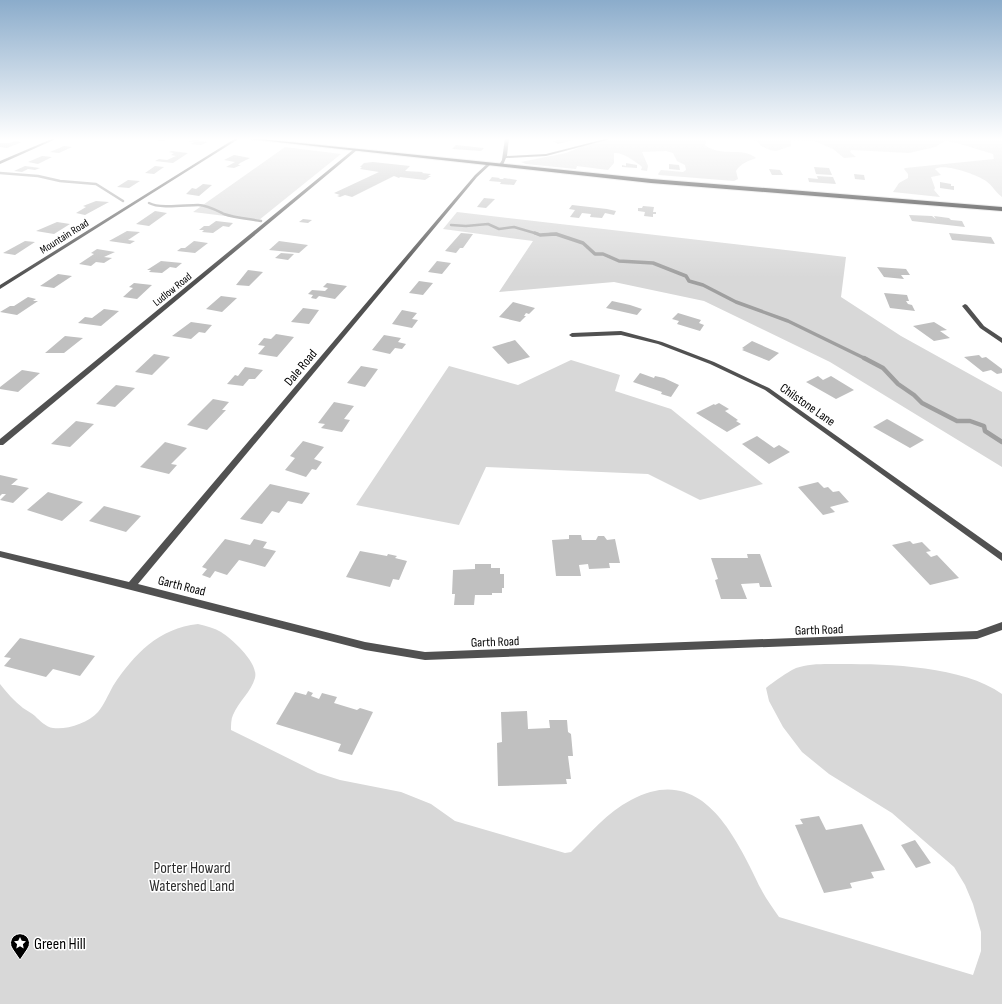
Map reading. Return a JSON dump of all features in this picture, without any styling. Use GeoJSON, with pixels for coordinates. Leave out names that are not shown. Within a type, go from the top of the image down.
{"type":"FeatureCollection","features":[{"type":"Feature","properties":{"kind":"main road"},"geometry":{"type":"LineString","coordinates":[[698,185],[1002,209]]}},
{"type":"Feature","properties":{"kind":"street","name":"Mountain Road"},"geometry":{"type":"LineString","coordinates":[[0,287],[163,185]]}},
{"type":"Feature","properties":{"kind":"street","name":"Ludlow Road"},"geometry":{"type":"LineString","coordinates":[[0,443],[313,185]]}},
{"type":"Feature","properties":{"kind":"street","name":"Dale Road"},"geometry":{"type":"LineString","coordinates":[[131,586],[469,185]]}},
{"type":"Feature","properties":{"kind":"street"},"geometry":{"type":"LineString","coordinates":[[965,306],[982,327],[1002,341]]}},
{"type":"Feature","properties":{"kind":"street","name":"Chilstone Lane"},"geometry":{"type":"LineString","coordinates":[[572,335],[621,333],[660,343],[712,363],[766,389],[1002,558]]}},
{"type":"Feature","properties":{"kind":"street","name":"Garth Road"},"geometry":{"type":"LineString","coordinates":[[0,554],[365,646],[425,656],[978,635],[1002,626]]}},
{"type":"Feature","properties":{"kind":"green space"},"geometry":{"type":"Polygon","coordinates":[[[231,185],[303,185],[259,220],[193,212],[231,185]]]}},
{"type":"Feature","properties":{"kind":"green space"},"geometry":{"type":"Polygon","coordinates":[[[898,185],[934,185],[934,190],[940,197],[893,192],[898,185]]]}},
{"type":"Feature","properties":{"kind":"green space"},"geometry":{"type":"Polygon","coordinates":[[[990,185],[1002,185],[1002,197],[990,185]]]}},
{"type":"Feature","properties":{"kind":"green space"},"geometry":{"type":"Polygon","coordinates":[[[457,212],[846,257],[841,297],[901,336],[1002,392],[1002,467],[830,362],[704,301],[614,282],[499,292],[533,241],[443,229],[457,212]]]}},
{"type":"Feature","properties":{"kind":"green space"},"geometry":{"type":"Polygon","coordinates":[[[571,360],[620,375],[615,391],[671,409],[763,484],[700,500],[648,474],[486,467],[459,525],[356,505],[449,366],[518,385],[571,360]]]}},
{"type":"Feature","properties":{"kind":"green space","name":"Porter Howard Watershed Land"},"geometry":{"type":"Polygon","coordinates":[[[198,624],[210,627],[226,635],[244,652],[253,665],[255,678],[233,715],[231,720],[231,730],[318,773],[340,780],[401,792],[431,804],[455,821],[565,853],[571,852],[606,817],[622,805],[656,791],[678,790],[696,797],[713,810],[740,847],[763,893],[779,917],[973,975],[981,951],[981,932],[973,904],[965,885],[954,867],[892,813],[829,774],[802,752],[783,727],[769,701],[766,688],[796,668],[807,665],[825,664],[861,664],[925,668],[947,672],[986,685],[1002,694],[1002,1004],[0,1004],[0,684],[11,697],[41,722],[53,728],[71,727],[89,719],[98,712],[121,674],[149,644],[171,631],[184,626],[198,624]]]}},
{"type":"Feature","properties":{"kind":"building"},"geometry":{"type":"Polygon","coordinates":[[[120,185],[134,185],[129,188],[117,187],[120,185]]]}},
{"type":"Feature","properties":{"kind":"building"},"geometry":{"type":"Polygon","coordinates":[[[202,185],[212,185],[199,196],[186,194],[192,188],[196,189],[202,185]]]}},
{"type":"Feature","properties":{"kind":"building"},"geometry":{"type":"Polygon","coordinates":[[[351,185],[376,185],[352,197],[345,195],[340,197],[337,196],[340,195],[334,193],[351,185]]]}},
{"type":"Feature","properties":{"kind":"building"},"geometry":{"type":"Polygon","coordinates":[[[940,185],[951,185],[954,186],[954,190],[940,188],[940,185]]]}},
{"type":"Feature","properties":{"kind":"building"},"geometry":{"type":"Polygon","coordinates":[[[484,198],[495,199],[486,208],[477,207],[484,198]]]}},
{"type":"Feature","properties":{"kind":"building"},"geometry":{"type":"Polygon","coordinates":[[[96,201],[109,202],[85,215],[76,213],[86,207],[83,206],[96,201]]]}},
{"type":"Feature","properties":{"kind":"building"},"geometry":{"type":"Polygon","coordinates":[[[572,205],[616,211],[614,215],[605,213],[602,218],[590,217],[591,214],[582,213],[579,218],[570,217],[575,210],[569,209],[572,205]]]}},
{"type":"Feature","properties":{"kind":"building"},"geometry":{"type":"Polygon","coordinates":[[[643,206],[654,207],[653,212],[656,212],[656,214],[653,214],[653,217],[644,216],[645,212],[638,211],[638,208],[642,208],[643,206]]]}},
{"type":"Feature","properties":{"kind":"building"},"geometry":{"type":"Polygon","coordinates":[[[155,211],[167,213],[149,226],[136,224],[155,211]]]}},
{"type":"Feature","properties":{"kind":"building"},"geometry":{"type":"Polygon","coordinates":[[[909,215],[932,216],[936,219],[934,216],[949,218],[951,220],[962,221],[965,227],[912,221],[909,215]]]}},
{"type":"Feature","properties":{"kind":"building"},"geometry":{"type":"Polygon","coordinates":[[[303,219],[312,220],[308,223],[299,222],[303,219]]]}},
{"type":"Feature","properties":{"kind":"building"},"geometry":{"type":"Polygon","coordinates":[[[216,221],[233,223],[229,227],[223,226],[213,233],[202,232],[204,230],[199,230],[204,226],[209,226],[216,221]]]}},
{"type":"Feature","properties":{"kind":"building"},"geometry":{"type":"Polygon","coordinates":[[[57,222],[70,224],[54,234],[36,231],[57,222]]]}},
{"type":"Feature","properties":{"kind":"building"},"geometry":{"type":"Polygon","coordinates":[[[127,231],[140,232],[128,240],[135,241],[130,244],[109,241],[127,231]]]}},
{"type":"Feature","properties":{"kind":"building"},"geometry":{"type":"Polygon","coordinates":[[[461,233],[473,234],[463,248],[460,248],[456,253],[445,251],[461,233]]]}},
{"type":"Feature","properties":{"kind":"building"},"geometry":{"type":"Polygon","coordinates":[[[949,233],[991,237],[995,244],[952,240],[949,233]]]}},
{"type":"Feature","properties":{"kind":"building"},"geometry":{"type":"Polygon","coordinates":[[[25,241],[35,242],[15,255],[3,253],[25,241]]]}},
{"type":"Feature","properties":{"kind":"building"},"geometry":{"type":"Polygon","coordinates":[[[194,241],[208,243],[195,253],[177,251],[181,248],[185,248],[194,241]]]}},
{"type":"Feature","properties":{"kind":"building"},"geometry":{"type":"Polygon","coordinates":[[[279,241],[308,245],[299,253],[269,250],[279,241]]]}},
{"type":"Feature","properties":{"kind":"building"},"geometry":{"type":"Polygon","coordinates":[[[97,249],[115,252],[104,257],[112,258],[104,263],[96,262],[91,266],[79,264],[94,254],[91,253],[97,249]]]}},
{"type":"Feature","properties":{"kind":"building"},"geometry":{"type":"Polygon","coordinates":[[[281,253],[294,254],[288,260],[275,258],[281,253]]]}},
{"type":"Feature","properties":{"kind":"building"},"geometry":{"type":"Polygon","coordinates":[[[161,261],[182,263],[176,268],[170,267],[162,273],[149,272],[151,270],[147,270],[161,261]]]}},
{"type":"Feature","properties":{"kind":"building"},"geometry":{"type":"Polygon","coordinates":[[[437,261],[451,263],[442,274],[428,272],[437,261]]]}},
{"type":"Feature","properties":{"kind":"building"},"geometry":{"type":"Polygon","coordinates":[[[877,267],[906,269],[910,275],[901,275],[904,279],[884,277],[877,267]]]}},
{"type":"Feature","properties":{"kind":"building"},"geometry":{"type":"Polygon","coordinates":[[[248,270],[263,272],[249,286],[236,285],[248,270]]]}},
{"type":"Feature","properties":{"kind":"building"},"geometry":{"type":"Polygon","coordinates":[[[58,274],[72,276],[54,288],[40,286],[58,274]]]}},
{"type":"Feature","properties":{"kind":"building"},"geometry":{"type":"Polygon","coordinates":[[[419,281],[433,283],[423,295],[409,293],[419,281]]]}},
{"type":"Feature","properties":{"kind":"building"},"geometry":{"type":"Polygon","coordinates":[[[134,283],[152,285],[137,299],[123,297],[133,288],[129,287],[134,283]]]}},
{"type":"Feature","properties":{"kind":"building"},"geometry":{"type":"Polygon","coordinates":[[[327,283],[347,286],[335,299],[319,296],[316,299],[311,298],[313,295],[308,294],[312,290],[325,291],[328,288],[323,287],[327,283]]]}},
{"type":"Feature","properties":{"kind":"building"},"geometry":{"type":"Polygon","coordinates":[[[884,293],[907,295],[909,301],[906,301],[908,304],[912,305],[915,311],[890,308],[884,293]]]}},
{"type":"Feature","properties":{"kind":"building"},"geometry":{"type":"Polygon","coordinates":[[[221,296],[237,298],[222,312],[206,309],[221,296]]]}},
{"type":"Feature","properties":{"kind":"building"},"geometry":{"type":"Polygon","coordinates":[[[28,297],[36,299],[33,301],[38,301],[17,315],[0,312],[10,306],[14,306],[28,297]]]}},
{"type":"Feature","properties":{"kind":"building"},"geometry":{"type":"Polygon","coordinates":[[[612,301],[642,309],[637,315],[606,308],[612,301]]]}},
{"type":"Feature","properties":{"kind":"building"},"geometry":{"type":"Polygon","coordinates":[[[513,302],[535,308],[529,314],[526,313],[524,316],[526,316],[520,322],[499,317],[513,302]]]}},
{"type":"Feature","properties":{"kind":"building"},"geometry":{"type":"Polygon","coordinates":[[[303,308],[319,310],[309,324],[291,322],[303,308]]]}},
{"type":"Feature","properties":{"kind":"building"},"geometry":{"type":"Polygon","coordinates":[[[104,309],[119,311],[101,326],[78,323],[85,317],[92,318],[104,309]]]}},
{"type":"Feature","properties":{"kind":"building"},"geometry":{"type":"Polygon","coordinates":[[[402,310],[417,313],[412,319],[418,320],[412,328],[392,324],[402,310]]]}},
{"type":"Feature","properties":{"kind":"building"},"geometry":{"type":"Polygon","coordinates":[[[678,313],[701,320],[699,323],[704,325],[700,331],[677,324],[679,321],[672,319],[678,313]]]}},
{"type":"Feature","properties":{"kind":"building"},"geometry":{"type":"Polygon","coordinates":[[[191,322],[212,325],[205,333],[199,332],[191,339],[172,336],[191,322]]]}},
{"type":"Feature","properties":{"kind":"building"},"geometry":{"type":"Polygon","coordinates":[[[934,322],[947,330],[940,331],[950,338],[934,341],[913,326],[934,322]]]}},
{"type":"Feature","properties":{"kind":"building"},"geometry":{"type":"Polygon","coordinates":[[[276,334],[294,337],[277,357],[258,354],[265,346],[258,345],[264,338],[271,339],[276,334]]]}},
{"type":"Feature","properties":{"kind":"building"},"geometry":{"type":"Polygon","coordinates":[[[384,335],[401,338],[398,342],[406,344],[402,349],[395,348],[390,354],[372,350],[384,335]]]}},
{"type":"Feature","properties":{"kind":"building"},"geometry":{"type":"Polygon","coordinates":[[[65,336],[83,338],[64,353],[45,353],[65,336]]]}},
{"type":"Feature","properties":{"kind":"building"},"geometry":{"type":"Polygon","coordinates":[[[515,340],[530,357],[508,364],[492,347],[515,340]]]}},
{"type":"Feature","properties":{"kind":"building"},"geometry":{"type":"Polygon","coordinates":[[[752,341],[779,353],[769,361],[742,350],[744,349],[742,348],[752,341]]]}},
{"type":"Feature","properties":{"kind":"building"},"geometry":{"type":"Polygon","coordinates":[[[154,354],[170,357],[152,375],[135,372],[154,354]]]}},
{"type":"Feature","properties":{"kind":"building"},"geometry":{"type":"Polygon","coordinates":[[[979,355],[982,358],[986,357],[1002,369],[1002,373],[997,374],[991,370],[983,372],[964,357],[979,355]]]}},
{"type":"Feature","properties":{"kind":"building"},"geometry":{"type":"Polygon","coordinates":[[[361,366],[378,369],[365,387],[347,383],[361,366]]]}},
{"type":"Feature","properties":{"kind":"building"},"geometry":{"type":"Polygon","coordinates":[[[245,367],[263,370],[255,379],[249,379],[243,386],[227,384],[235,375],[238,376],[245,367]]]}},
{"type":"Feature","properties":{"kind":"building"},"geometry":{"type":"Polygon","coordinates":[[[22,370],[40,373],[18,392],[0,389],[0,387],[22,370]]]}},
{"type":"Feature","properties":{"kind":"building"},"geometry":{"type":"Polygon","coordinates":[[[640,373],[654,378],[655,376],[664,378],[679,385],[671,397],[661,394],[662,392],[633,382],[640,373]]]}},
{"type":"Feature","properties":{"kind":"building"},"geometry":{"type":"Polygon","coordinates":[[[818,376],[823,380],[831,376],[854,390],[836,399],[806,382],[818,376]]]}},
{"type":"Feature","properties":{"kind":"building"},"geometry":{"type":"Polygon","coordinates":[[[116,385],[135,388],[115,407],[96,404],[116,385]]]}},
{"type":"Feature","properties":{"kind":"building"},"geometry":{"type":"Polygon","coordinates":[[[213,399],[229,402],[222,410],[226,410],[207,430],[187,425],[213,399]]]}},
{"type":"Feature","properties":{"kind":"building"},"geometry":{"type":"Polygon","coordinates":[[[334,402],[354,406],[344,419],[350,420],[342,432],[321,428],[325,424],[318,423],[334,402]]]}},
{"type":"Feature","properties":{"kind":"building"},"geometry":{"type":"Polygon","coordinates":[[[719,403],[729,409],[725,411],[738,420],[736,421],[741,424],[727,432],[696,413],[719,403]]]}},
{"type":"Feature","properties":{"kind":"building"},"geometry":{"type":"Polygon","coordinates":[[[887,419],[924,440],[910,448],[873,427],[887,419]]]}},
{"type":"Feature","properties":{"kind":"building"},"geometry":{"type":"Polygon","coordinates":[[[76,421],[94,424],[70,447],[51,444],[76,421]]]}},
{"type":"Feature","properties":{"kind":"building"},"geometry":{"type":"Polygon","coordinates":[[[757,436],[774,448],[779,445],[790,452],[769,464],[742,444],[757,436]]]}},
{"type":"Feature","properties":{"kind":"building"},"geometry":{"type":"Polygon","coordinates":[[[303,441],[324,447],[314,459],[322,462],[316,470],[312,469],[306,477],[285,470],[295,458],[290,456],[303,441]]]}},
{"type":"Feature","properties":{"kind":"building"},"geometry":{"type":"Polygon","coordinates":[[[165,442],[187,448],[171,464],[177,465],[169,474],[140,467],[165,442]]]}},
{"type":"Feature","properties":{"kind":"building"},"geometry":{"type":"Polygon","coordinates":[[[0,475],[18,479],[11,485],[29,488],[13,503],[0,500],[6,494],[2,494],[0,496],[0,475]]]}},
{"type":"Feature","properties":{"kind":"building"},"geometry":{"type":"Polygon","coordinates":[[[818,482],[824,488],[828,487],[833,492],[839,491],[849,502],[830,507],[835,512],[823,515],[798,487],[818,482]]]}},
{"type":"Feature","properties":{"kind":"building"},"geometry":{"type":"Polygon","coordinates":[[[270,484],[310,493],[302,504],[288,501],[279,513],[272,511],[262,524],[240,519],[270,484]]]}},
{"type":"Feature","properties":{"kind":"building"},"geometry":{"type":"Polygon","coordinates":[[[48,492],[83,502],[62,521],[27,510],[48,492]]]}},
{"type":"Feature","properties":{"kind":"building"},"geometry":{"type":"Polygon","coordinates":[[[104,506],[141,516],[126,532],[89,521],[104,506]]]}},
{"type":"Feature","properties":{"kind":"building"},"geometry":{"type":"Polygon","coordinates":[[[569,535],[581,535],[582,540],[596,540],[598,536],[604,536],[607,540],[615,539],[620,563],[609,563],[610,568],[589,569],[588,564],[579,565],[581,576],[556,576],[552,540],[569,539],[569,535]]]}},
{"type":"Feature","properties":{"kind":"building"},"geometry":{"type":"Polygon","coordinates":[[[225,539],[250,545],[254,539],[267,542],[263,548],[276,551],[265,567],[239,560],[227,575],[215,571],[210,578],[202,575],[207,569],[202,567],[225,539]]]}},
{"type":"Feature","properties":{"kind":"building"},"geometry":{"type":"Polygon","coordinates":[[[910,541],[913,544],[922,542],[931,551],[926,552],[931,557],[937,555],[959,578],[930,585],[892,545],[910,541]]]}},
{"type":"Feature","properties":{"kind":"building"},"geometry":{"type":"Polygon","coordinates":[[[360,551],[387,556],[388,554],[397,556],[395,558],[407,561],[399,580],[393,579],[390,587],[346,577],[360,551]]]}},
{"type":"Feature","properties":{"kind":"building"},"geometry":{"type":"Polygon","coordinates":[[[747,554],[760,554],[772,587],[760,587],[759,583],[741,584],[747,599],[721,599],[715,580],[718,579],[711,558],[748,558],[747,554]]]}},
{"type":"Feature","properties":{"kind":"building"},"geometry":{"type":"Polygon","coordinates":[[[475,564],[491,564],[491,568],[500,568],[500,574],[504,574],[504,588],[502,588],[502,593],[492,593],[492,595],[475,595],[474,605],[454,605],[455,594],[452,594],[453,570],[475,569],[475,564]]]}},
{"type":"Feature","properties":{"kind":"building"},"geometry":{"type":"Polygon","coordinates":[[[20,638],[95,656],[80,676],[53,669],[46,677],[4,666],[11,658],[4,657],[20,638]]]}},
{"type":"Feature","properties":{"kind":"building"},"geometry":{"type":"Polygon","coordinates":[[[308,691],[313,693],[311,696],[319,699],[322,693],[337,697],[334,703],[357,710],[360,708],[373,712],[352,755],[338,751],[341,744],[276,724],[295,692],[306,695],[308,691]]]}},
{"type":"Feature","properties":{"kind":"building"},"geometry":{"type":"Polygon","coordinates":[[[527,711],[528,729],[550,728],[549,720],[567,720],[568,732],[571,734],[573,756],[568,756],[571,779],[566,779],[567,784],[498,786],[497,743],[502,742],[501,712],[527,711]]]}},
{"type":"Feature","properties":{"kind":"building"},"geometry":{"type":"Polygon","coordinates":[[[819,816],[826,830],[862,824],[885,870],[871,872],[874,878],[850,883],[852,888],[824,893],[795,825],[803,824],[800,819],[819,816]]]}},
{"type":"Feature","properties":{"kind":"building"},"geometry":{"type":"Polygon","coordinates":[[[915,840],[931,863],[916,868],[901,845],[915,840]]]}},
{"type":"Feature","properties":{"kind":"waterway"},"geometry":{"type":"LineString","coordinates":[[97,185],[123,201]]}},
{"type":"Feature","properties":{"kind":"waterway"},"geometry":{"type":"LineString","coordinates":[[149,203],[159,206],[201,205],[224,214],[261,221]]}},
{"type":"Feature","properties":{"kind":"waterway"},"geometry":{"type":"LineString","coordinates":[[451,225],[466,226],[488,224],[499,229],[514,227],[536,233]]}},
{"type":"Feature","properties":{"kind":"waterway"},"geometry":{"type":"LineString","coordinates":[[536,233],[540,235],[556,234]]}},
{"type":"Feature","properties":{"kind":"waterway"},"geometry":{"type":"LineString","coordinates":[[550,234],[556,234]]}},
{"type":"Feature","properties":{"kind":"waterway"},"geometry":{"type":"LineString","coordinates":[[556,234],[583,243],[595,254],[603,254],[619,261],[653,263],[686,276],[689,281],[703,285],[736,302],[788,321],[865,358]]}},
{"type":"Feature","properties":{"kind":"waterway"},"geometry":{"type":"LineString","coordinates":[[865,358],[883,368],[898,384],[914,395],[922,403],[957,421],[970,421],[984,426],[985,431],[1002,442]]}},
{"type":"Feature","properties":{"kind":"place","name":"Green Hill"},"geometry":{"type":"Point","coordinates":[20,960]}}]}
